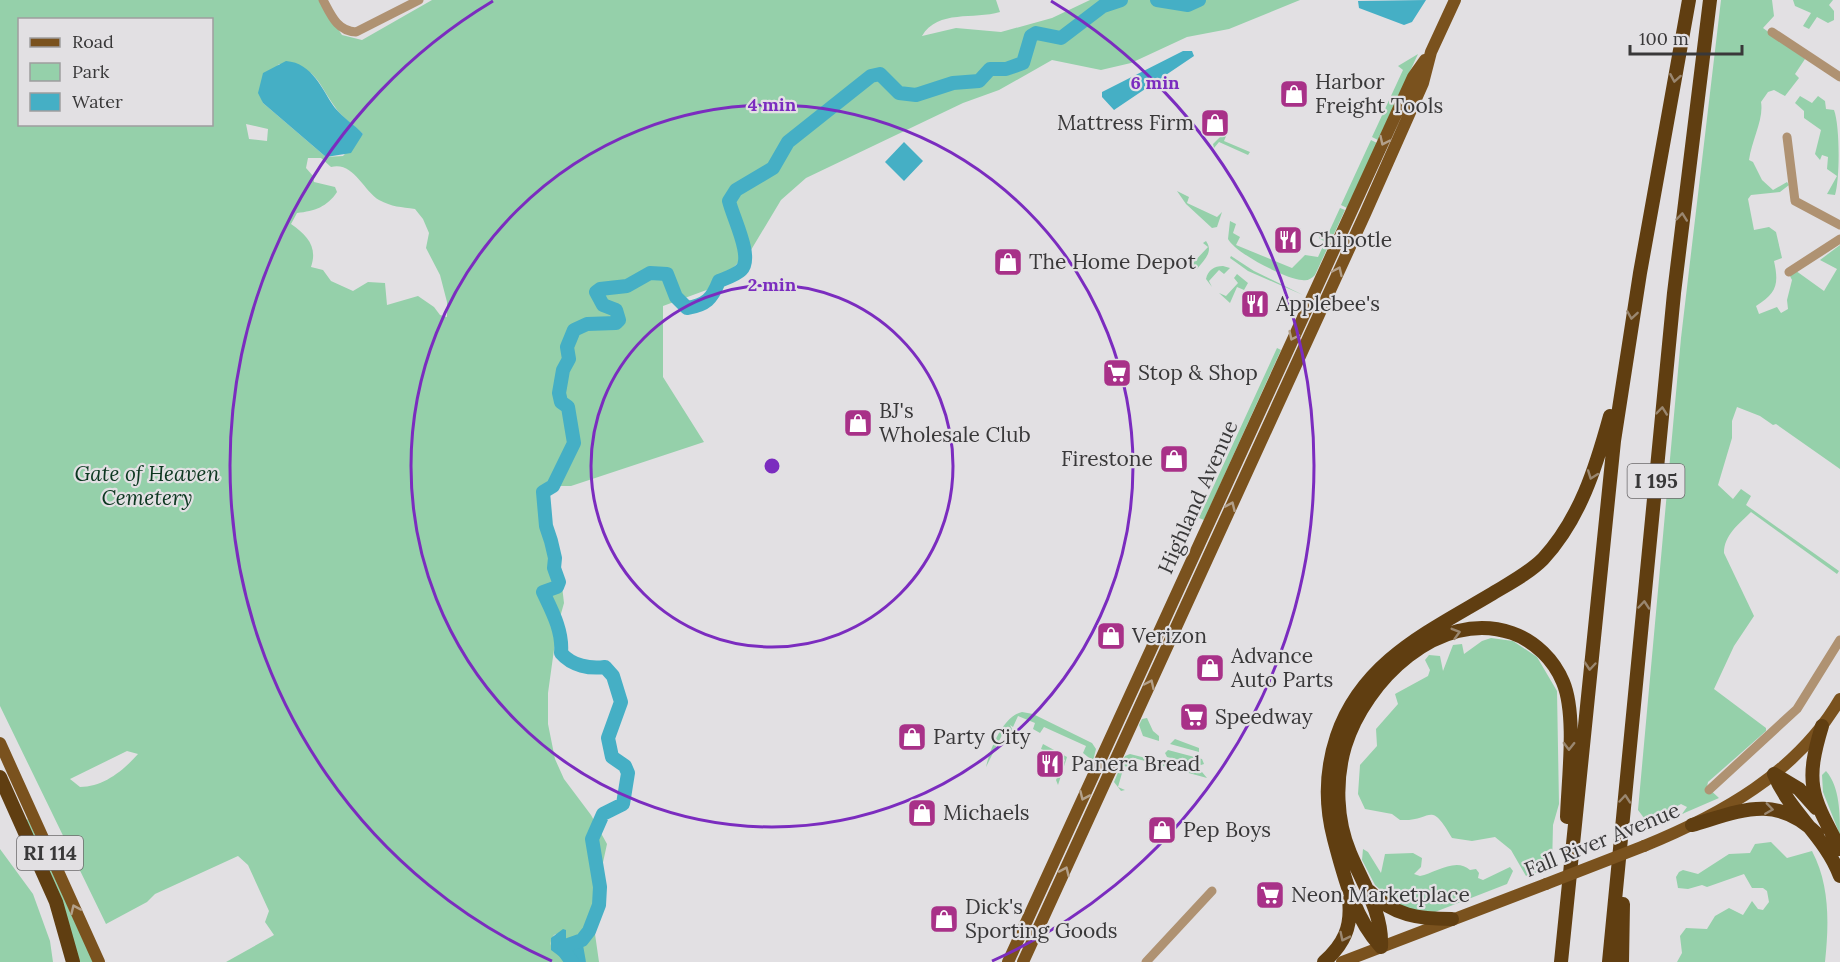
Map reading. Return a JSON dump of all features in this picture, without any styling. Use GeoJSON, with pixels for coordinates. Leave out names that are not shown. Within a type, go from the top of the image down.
{"type":"FeatureCollection","features":[{"type":"Feature","properties":{"kind":"highway","name":"I 195"},"geometry":{"type":"LineString","coordinates":[[1561,962],[1602,542],[1626,358],[1689,0]]}},
{"type":"Feature","properties":{"kind":"highway","name":"I 195"},"geometry":{"type":"LineString","coordinates":[[1609,962],[1677,265],[1710,0]]}},
{"type":"Feature","properties":{"kind":"highway"},"geometry":{"type":"LineString","coordinates":[[1381,947],[1362,922],[1331,828],[1328,786],[1335,744],[1351,705],[1367,681],[1393,655],[1522,576],[1556,543],[1573,517],[1592,478],[1626,358]]}},
{"type":"Feature","properties":{"kind":"highway"},"geometry":{"type":"LineString","coordinates":[[1381,947],[1380,928],[1367,888],[1347,844],[1339,807],[1342,757],[1356,719],[1381,682],[1415,651],[1457,632],[1483,628],[1500,630],[1523,638],[1544,653],[1559,674],[1566,691],[1569,750],[1565,928]]}},
{"type":"Feature","properties":{"kind":"highway"},"geometry":{"type":"LineString","coordinates":[[1822,726],[1812,761],[1811,778],[1820,808],[1839,846]]}},
{"type":"Feature","properties":{"kind":"highway"},"geometry":{"type":"LineString","coordinates":[[1774,774],[1806,795],[1839,846]]}},
{"type":"Feature","properties":{"kind":"highway"},"geometry":{"type":"LineString","coordinates":[[1774,774],[1788,802],[1817,834],[1840,876]]}},
{"type":"Feature","properties":{"kind":"highway","name":"RI 114"},"geometry":{"type":"LineString","coordinates":[[0,777],[56,902],[73,962]]}},
{"type":"Feature","properties":{"kind":"highway"},"geometry":{"type":"LineString","coordinates":[[1692,825],[1738,811],[1765,807],[1795,817],[1817,834]]}},
{"type":"Feature","properties":{"kind":"highway"},"geometry":{"type":"LineString","coordinates":[[1622,831],[1622,962]]}},
{"type":"Feature","properties":{"kind":"highway"},"geometry":{"type":"LineString","coordinates":[[1324,962],[1341,945],[1349,923],[1350,902],[1342,866]]}},
{"type":"Feature","properties":{"kind":"highway"},"geometry":{"type":"LineString","coordinates":[[1367,888],[1383,904],[1405,915],[1452,919]]}},
{"type":"Feature","properties":{"kind":"main road","name":"Highland Avenue"},"geometry":{"type":"LineString","coordinates":[[1023,962],[1365,214],[1422,83],[1431,52],[1455,0]]}},
{"type":"Feature","properties":{"kind":"main road","name":"Highland Avenue"},"geometry":{"type":"LineString","coordinates":[[1008,962],[1413,77],[1431,52]]}},
{"type":"Feature","properties":{"kind":"main road","name":"Fall River Avenue"},"geometry":{"type":"LineString","coordinates":[[1342,962],[1644,846],[1692,825],[1742,798],[1774,774],[1822,726],[1840,699]]}},
{"type":"Feature","properties":{"kind":"main road","name":"RI 114"},"geometry":{"type":"LineString","coordinates":[[0,744],[99,962]]}},
{"type":"Feature","properties":{"kind":"street"},"geometry":{"type":"LineString","coordinates":[[323,0],[336,23],[348,31],[356,32],[419,0]]}},
{"type":"Feature","properties":{"kind":"street"},"geometry":{"type":"LineString","coordinates":[[1772,32],[1840,77]]}},
{"type":"Feature","properties":{"kind":"street"},"geometry":{"type":"LineString","coordinates":[[1787,137],[1795,201],[1840,225]]}},
{"type":"Feature","properties":{"kind":"street"},"geometry":{"type":"LineString","coordinates":[[1789,272],[1840,239]]}},
{"type":"Feature","properties":{"kind":"street"},"geometry":{"type":"LineString","coordinates":[[1709,790],[1797,709],[1840,640]]}},
{"type":"Feature","properties":{"kind":"street"},"geometry":{"type":"LineString","coordinates":[[1146,962],[1212,891]]}},
{"type":"Feature","properties":{"kind":"green space","name":"Gate of Heaven Cemetery"},"geometry":{"type":"Polygon","coordinates":[[[0,0],[319,0],[342,35],[362,40],[432,0],[996,0],[1000,12],[957,17],[937,22],[922,36],[956,28],[1001,32],[1052,18],[1090,0],[1300,0],[1229,29],[1187,37],[1131,63],[1101,70],[1052,60],[999,90],[963,103],[806,178],[781,200],[751,250],[712,288],[663,306],[663,377],[704,442],[571,486],[548,486],[541,529],[560,569],[564,603],[557,628],[548,693],[548,724],[555,759],[564,779],[591,815],[607,844],[592,913],[599,962],[586,962],[580,948],[566,939],[566,930],[554,935],[551,944],[567,962],[226,962],[274,935],[265,922],[269,911],[248,865],[238,856],[155,894],[147,902],[106,924],[0,706],[0,0]],[[279,64],[259,90],[263,103],[326,157],[343,156],[363,134],[338,111],[319,82],[308,71],[292,65],[279,64]],[[246,124],[249,139],[267,141],[268,129],[246,124]],[[308,158],[306,168],[313,176],[314,182],[335,187],[337,192],[320,207],[297,213],[291,224],[310,242],[313,253],[311,267],[323,270],[331,281],[353,291],[368,282],[385,283],[387,305],[418,296],[434,307],[440,315],[447,317],[447,302],[440,275],[426,248],[429,233],[423,219],[415,209],[379,200],[352,172],[339,166],[331,167],[321,158],[308,158]],[[127,751],[70,779],[80,787],[97,784],[112,777],[138,754],[127,751]]]}},
{"type":"Feature","properties":{"kind":"green space"},"geometry":{"type":"Polygon","coordinates":[[[1721,0],[1772,0],[1774,16],[1763,28],[1805,59],[1795,74],[1799,78],[1785,96],[1774,90],[1768,92],[1761,102],[1761,115],[1750,152],[1749,160],[1753,162],[1762,180],[1773,190],[1787,182],[1789,185],[1780,192],[1751,195],[1748,199],[1754,230],[1769,227],[1776,232],[1782,258],[1774,261],[1775,287],[1768,297],[1756,306],[1759,314],[1777,307],[1781,313],[1788,309],[1787,300],[1792,280],[1787,270],[1792,268],[1824,291],[1837,269],[1820,260],[1840,245],[1840,469],[1776,424],[1773,425],[1760,416],[1737,407],[1732,421],[1732,438],[1718,485],[1733,499],[1741,489],[1751,496],[1746,505],[1839,571],[1837,574],[1751,512],[1733,530],[1724,553],[1754,616],[1734,646],[1714,689],[1766,728],[1766,731],[1708,782],[1707,787],[1719,798],[1682,814],[1687,807],[1681,804],[1654,819],[1644,818],[1638,810],[1681,338],[1721,0]]]}},
{"type":"Feature","properties":{"kind":"green space"},"geometry":{"type":"Polygon","coordinates":[[[1793,0],[1833,0],[1829,5],[1834,11],[1834,20],[1828,23],[1817,17],[1809,29],[1803,26],[1811,13],[1795,6],[1793,0]]]}},
{"type":"Feature","properties":{"kind":"green space"},"geometry":{"type":"Polygon","coordinates":[[[1418,54],[1378,140],[1372,137],[1403,70],[1398,66],[1418,54]]]}},
{"type":"Feature","properties":{"kind":"green space"},"geometry":{"type":"Polygon","coordinates":[[[1800,96],[1812,103],[1818,96],[1825,101],[1826,109],[1834,110],[1839,152],[1838,177],[1835,195],[1827,194],[1837,176],[1827,169],[1828,157],[1822,155],[1820,160],[1815,154],[1821,130],[1804,118],[1804,111],[1795,103],[1800,96]]]}},
{"type":"Feature","properties":{"kind":"green space"},"geometry":{"type":"Polygon","coordinates":[[[1223,134],[1227,134],[1224,141],[1250,152],[1248,155],[1219,142],[1214,148],[1213,144],[1223,134]]]}},
{"type":"Feature","properties":{"kind":"green space"},"geometry":{"type":"Polygon","coordinates":[[[1371,140],[1377,143],[1347,208],[1341,205],[1371,140]]]}},
{"type":"Feature","properties":{"kind":"green space"},"geometry":{"type":"Polygon","coordinates":[[[1177,191],[1189,197],[1187,203],[1217,217],[1222,212],[1217,227],[1212,228],[1186,204],[1177,191]]]}},
{"type":"Feature","properties":{"kind":"green space"},"geometry":{"type":"Polygon","coordinates":[[[1340,208],[1345,210],[1315,275],[1308,280],[1295,279],[1262,264],[1240,251],[1228,239],[1230,221],[1236,224],[1233,233],[1240,237],[1236,245],[1292,268],[1305,255],[1318,257],[1325,242],[1319,238],[1321,232],[1328,234],[1340,208]]]}},
{"type":"Feature","properties":{"kind":"green space"},"geometry":{"type":"Polygon","coordinates":[[[1206,241],[1208,245],[1209,252],[1197,269],[1193,270],[1185,262],[1191,265],[1208,247],[1203,243],[1206,241]]]}},
{"type":"Feature","properties":{"kind":"green space"},"geometry":{"type":"Polygon","coordinates":[[[1231,256],[1254,271],[1303,295],[1248,271],[1230,258],[1231,256]]]}},
{"type":"Feature","properties":{"kind":"green space"},"geometry":{"type":"Polygon","coordinates":[[[1223,266],[1230,268],[1224,274],[1219,270],[1209,281],[1212,287],[1206,279],[1208,273],[1214,268],[1223,266]]]}},
{"type":"Feature","properties":{"kind":"green space"},"geometry":{"type":"Polygon","coordinates":[[[1237,274],[1248,283],[1244,290],[1237,287],[1230,303],[1219,293],[1226,296],[1238,283],[1234,278],[1237,274]]]}},
{"type":"Feature","properties":{"kind":"green space"},"geometry":{"type":"Polygon","coordinates":[[[1277,348],[1281,350],[1204,520],[1199,518],[1277,348]]]}},
{"type":"Feature","properties":{"kind":"green space"},"geometry":{"type":"Polygon","coordinates":[[[1491,638],[1513,641],[1537,657],[1557,691],[1559,804],[1553,825],[1552,867],[1526,876],[1511,850],[1495,837],[1472,841],[1452,838],[1445,826],[1434,815],[1400,820],[1392,814],[1365,809],[1358,794],[1360,765],[1377,746],[1376,729],[1398,704],[1395,694],[1428,676],[1430,670],[1425,660],[1429,655],[1440,656],[1443,671],[1453,645],[1462,644],[1464,654],[1482,641],[1491,638]]]}},
{"type":"Feature","properties":{"kind":"green space"},"geometry":{"type":"Polygon","coordinates":[[[1022,712],[1033,714],[1092,743],[1096,749],[1093,761],[1083,753],[1086,746],[1044,727],[1040,733],[1033,729],[1035,723],[1018,716],[1013,727],[1010,725],[1012,729],[1011,732],[1008,731],[1009,735],[1003,733],[986,767],[994,743],[1003,726],[1022,712]]]}},
{"type":"Feature","properties":{"kind":"green space"},"geometry":{"type":"Polygon","coordinates":[[[1147,718],[1153,731],[1159,736],[1159,741],[1143,736],[1139,725],[1142,719],[1147,718]]]}},
{"type":"Feature","properties":{"kind":"green space"},"geometry":{"type":"Polygon","coordinates":[[[1175,739],[1199,748],[1199,752],[1170,744],[1175,739]]]}},
{"type":"Feature","properties":{"kind":"green space"},"geometry":{"type":"Polygon","coordinates":[[[1043,744],[1067,757],[1058,785],[1056,780],[1065,760],[1041,749],[1043,744]]]}},
{"type":"Feature","properties":{"kind":"green space"},"geometry":{"type":"Polygon","coordinates":[[[1168,750],[1202,759],[1204,764],[1167,757],[1165,753],[1168,750]]]}},
{"type":"Feature","properties":{"kind":"green space"},"geometry":{"type":"Polygon","coordinates":[[[1130,754],[1202,772],[1207,778],[1134,758],[1131,768],[1124,766],[1118,787],[1125,790],[1121,791],[1114,782],[1125,756],[1130,754]]]}},
{"type":"Feature","properties":{"kind":"green space"},"geometry":{"type":"Polygon","coordinates":[[[1826,771],[1837,793],[1840,835],[1823,792],[1822,775],[1826,771]]]}},
{"type":"Feature","properties":{"kind":"green space"},"geometry":{"type":"Polygon","coordinates":[[[28,819],[93,962],[78,962],[25,821],[28,819]]]}},
{"type":"Feature","properties":{"kind":"green space"},"geometry":{"type":"Polygon","coordinates":[[[1771,842],[1787,858],[1812,851],[1818,864],[1827,905],[1825,962],[1677,962],[1682,953],[1680,936],[1686,928],[1707,929],[1715,916],[1729,908],[1743,915],[1752,901],[1758,909],[1763,910],[1769,902],[1767,891],[1763,888],[1752,888],[1744,874],[1707,887],[1702,885],[1688,889],[1678,888],[1676,877],[1679,872],[1683,870],[1698,874],[1729,854],[1750,853],[1755,844],[1771,842]]]}},
{"type":"Feature","properties":{"kind":"green space"},"geometry":{"type":"Polygon","coordinates":[[[0,849],[33,894],[50,941],[53,962],[0,962],[0,849]]]}},
{"type":"Feature","properties":{"kind":"green space"},"geometry":{"type":"Polygon","coordinates":[[[1363,849],[1368,852],[1381,873],[1385,854],[1413,853],[1422,858],[1421,867],[1414,874],[1420,876],[1452,865],[1464,866],[1470,870],[1476,869],[1479,873],[1478,878],[1483,880],[1510,867],[1513,871],[1507,884],[1435,912],[1400,908],[1375,885],[1362,860],[1363,849]]]}},
{"type":"Feature","properties":{"kind":"water"},"geometry":{"type":"Polygon","coordinates":[[[1426,0],[1412,22],[1404,25],[1359,8],[1358,1],[1426,0]]]}},
{"type":"Feature","properties":{"kind":"water"},"geometry":{"type":"Polygon","coordinates":[[[1183,51],[1192,51],[1194,56],[1114,110],[1102,97],[1102,92],[1183,51]]]}},
{"type":"Feature","properties":{"kind":"water"},"geometry":{"type":"Polygon","coordinates":[[[286,61],[295,63],[310,72],[335,108],[363,134],[351,153],[326,157],[263,103],[258,93],[263,73],[286,61]]]}},
{"type":"Feature","properties":{"kind":"water"},"geometry":{"type":"Polygon","coordinates":[[[904,142],[923,161],[904,181],[885,162],[904,142]]]}},
{"type":"Feature","properties":{"kind":"water"},"geometry":{"type":"Polygon","coordinates":[[[563,929],[566,930],[566,939],[583,945],[586,962],[567,962],[551,950],[551,938],[563,929]]]}},
{"type":"Feature","properties":{"kind":"waterway"},"geometry":{"type":"LineString","coordinates":[[572,962],[564,951],[565,946],[582,940],[589,931],[599,905],[600,887],[592,839],[603,814],[623,804],[628,773],[625,766],[612,757],[608,738],[621,702],[613,676],[605,667],[582,666],[570,661],[561,653],[559,629],[543,592],[557,587],[559,582],[546,526],[543,492],[553,486],[574,443],[568,407],[561,402],[559,393],[563,370],[569,359],[567,347],[574,330],[587,324],[616,323],[619,320],[616,310],[603,305],[596,292],[600,289],[627,286],[650,273],[667,274],[676,297],[687,308],[708,300],[719,281],[739,272],[744,264],[744,247],[729,201],[736,190],[773,168],[788,142],[871,76],[880,74],[899,93],[916,95],[953,83],[979,81],[990,69],[1006,69],[1023,63],[1031,36],[1036,33],[1061,38],[1103,6],[1121,0]]}},
{"type":"Feature","properties":{"kind":"waterway"},"geometry":{"type":"LineString","coordinates":[[1157,0],[1188,5],[1199,0]]}},
{"type":"Feature","properties":{"kind":"place","name":"Harbor Freight Tools"},"geometry":{"type":"Point","coordinates":[1294,94]}},
{"type":"Feature","properties":{"kind":"place","name":"Mattress Firm"},"geometry":{"type":"Point","coordinates":[1215,123]}},
{"type":"Feature","properties":{"kind":"place","name":"Chipotle"},"geometry":{"type":"Point","coordinates":[1288,240]}},
{"type":"Feature","properties":{"kind":"place","name":"The Home Depot"},"geometry":{"type":"Point","coordinates":[1008,262]}},
{"type":"Feature","properties":{"kind":"place","name":"Applebee's"},"geometry":{"type":"Point","coordinates":[1255,304]}},
{"type":"Feature","properties":{"kind":"place","name":"Stop & Shop"},"geometry":{"type":"Point","coordinates":[1117,373]}},
{"type":"Feature","properties":{"kind":"place","name":"BJ's Wholesale Club"},"geometry":{"type":"Point","coordinates":[858,423]}},
{"type":"Feature","properties":{"kind":"place","name":"Firestone"},"geometry":{"type":"Point","coordinates":[1174,459]}},
{"type":"Feature","properties":{"kind":"place","name":"Verizon"},"geometry":{"type":"Point","coordinates":[1111,636]}},
{"type":"Feature","properties":{"kind":"place","name":"Advance Auto Parts"},"geometry":{"type":"Point","coordinates":[1210,668]}},
{"type":"Feature","properties":{"kind":"place","name":"Speedway"},"geometry":{"type":"Point","coordinates":[1194,717]}},
{"type":"Feature","properties":{"kind":"place","name":"Party City"},"geometry":{"type":"Point","coordinates":[912,737]}},
{"type":"Feature","properties":{"kind":"place","name":"Panera Bread"},"geometry":{"type":"Point","coordinates":[1050,764]}},
{"type":"Feature","properties":{"kind":"place","name":"Michaels"},"geometry":{"type":"Point","coordinates":[922,813]}},
{"type":"Feature","properties":{"kind":"place","name":"Pep Boys"},"geometry":{"type":"Point","coordinates":[1162,830]}},
{"type":"Feature","properties":{"kind":"place","name":"Neon Marketplace"},"geometry":{"type":"Point","coordinates":[1270,895]}},
{"type":"Feature","properties":{"kind":"place","name":"Dick's Sporting Goods"},"geometry":{"type":"Point","coordinates":[944,919]}}]}
